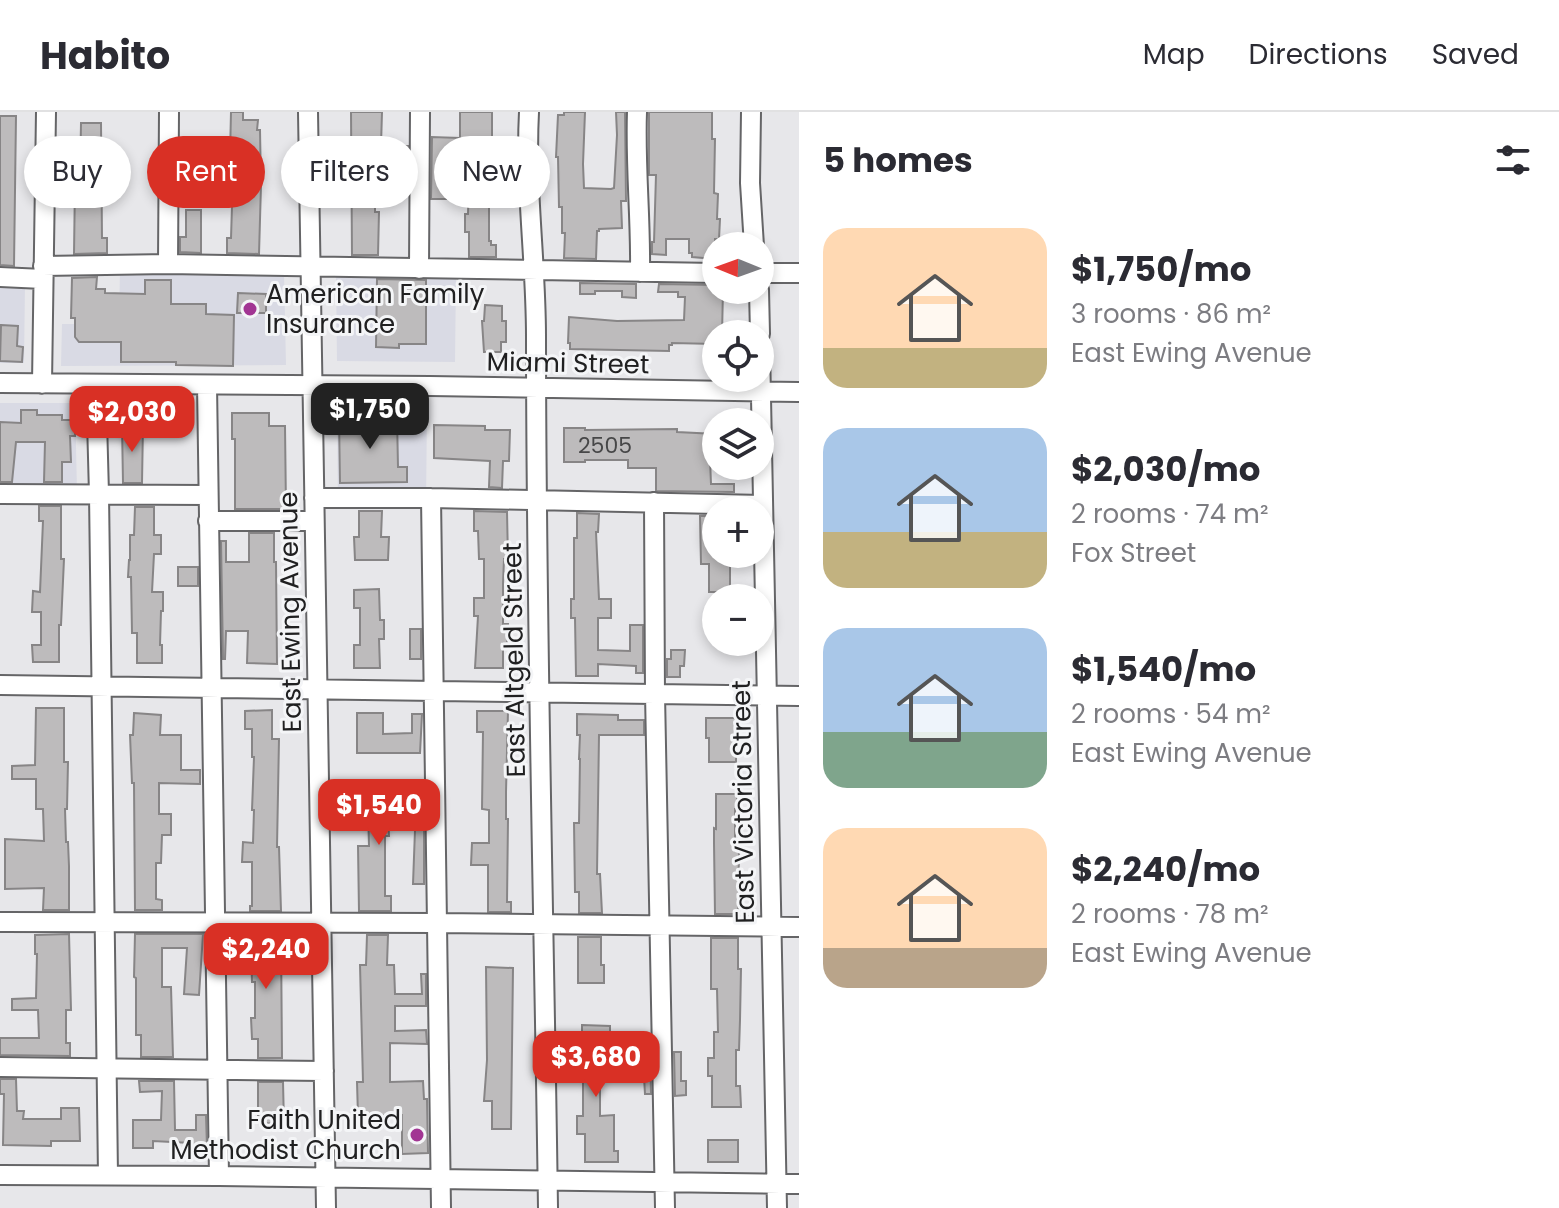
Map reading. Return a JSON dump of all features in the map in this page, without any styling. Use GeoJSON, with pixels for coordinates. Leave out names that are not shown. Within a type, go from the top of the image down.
{"type":"FeatureCollection","features":[{"type":"Feature","properties":{"kind":"street"},"geometry":{"type":"LineString","coordinates":[[42,384],[46,112]]}},
{"type":"Feature","properties":{"kind":"street"},"geometry":{"type":"LineString","coordinates":[[168,264],[169,112]]}},
{"type":"Feature","properties":{"kind":"street","name":"East Ewing Avenue"},"geometry":{"type":"LineString","coordinates":[[308,112],[326,1208]]}},
{"type":"Feature","properties":{"kind":"street"},"geometry":{"type":"LineString","coordinates":[[419,269],[420,112]]}},
{"type":"Feature","properties":{"kind":"street","name":"East Altgeld Street"},"geometry":{"type":"LineString","coordinates":[[529,112],[528,188],[536,293],[548,1208]]}},
{"type":"Feature","properties":{"kind":"street"},"geometry":{"type":"LineString","coordinates":[[637,112],[635,154],[640,272]]}},
{"type":"Feature","properties":{"kind":"street"},"geometry":{"type":"LineString","coordinates":[[751,112],[753,232]]}},
{"type":"Feature","properties":{"kind":"street"},"geometry":{"type":"LineString","coordinates":[[0,277],[168,264],[702,273]]}},
{"type":"Feature","properties":{"kind":"street"},"geometry":{"type":"LineString","coordinates":[[774,273],[799,273]]}},
{"type":"Feature","properties":{"kind":"street","name":"Miami Street"},"geometry":{"type":"LineString","coordinates":[[0,383],[702,391]]}},
{"type":"Feature","properties":{"kind":"street"},"geometry":{"type":"LineString","coordinates":[[96,384],[108,1175]]}},
{"type":"Feature","properties":{"kind":"street"},"geometry":{"type":"LineString","coordinates":[[207,385],[219,1176]]}},
{"type":"Feature","properties":{"kind":"street","name":"East Victoria Street"},"geometry":{"type":"LineString","coordinates":[[761,392],[763,496]]}},
{"type":"Feature","properties":{"kind":"street","name":"Miami Street"},"geometry":{"type":"LineString","coordinates":[[774,392],[799,392]]}},
{"type":"Feature","properties":{"kind":"street"},"geometry":{"type":"LineString","coordinates":[[0,494],[208,495]]}},
{"type":"Feature","properties":{"kind":"street"},"geometry":{"type":"LineString","coordinates":[[314,498],[702,503]]}},
{"type":"Feature","properties":{"kind":"street"},"geometry":{"type":"LineString","coordinates":[[431,498],[441,1208]]}},
{"type":"Feature","properties":{"kind":"street"},"geometry":{"type":"LineString","coordinates":[[654,502],[665,1208]]}},
{"type":"Feature","properties":{"kind":"street"},"geometry":{"type":"LineString","coordinates":[[208,521],[314,521]]}},
{"type":"Feature","properties":{"kind":"street","name":"East Victoria Street"},"geometry":{"type":"LineString","coordinates":[[764,568],[777,1208]]}},
{"type":"Feature","properties":{"kind":"street"},"geometry":{"type":"LineString","coordinates":[[0,685],[799,696]]}},
{"type":"Feature","properties":{"kind":"street"},"geometry":{"type":"LineString","coordinates":[[0,922],[799,927]]}},
{"type":"Feature","properties":{"kind":"street"},"geometry":{"type":"LineString","coordinates":[[0,1067],[324,1071]]}},
{"type":"Feature","properties":{"kind":"street"},"geometry":{"type":"LineString","coordinates":[[0,1175],[799,1184]]}},
{"type":"Feature","properties":{"kind":"shaded area"},"geometry":{"type":"Polygon","coordinates":[[[120,270],[284,273],[286,365],[61,366],[62,324],[119,324],[120,270]]]}},
{"type":"Feature","properties":{"kind":"shaded area"},"geometry":{"type":"Polygon","coordinates":[[[336,274],[456,275],[455,362],[337,361],[336,274]]]}},
{"type":"Feature","properties":{"kind":"shaded area"},"geometry":{"type":"Polygon","coordinates":[[[0,283],[25,283],[24,363],[0,363],[0,283]]]}},
{"type":"Feature","properties":{"kind":"shaded area"},"geometry":{"type":"Polygon","coordinates":[[[0,403],[75,403],[77,491],[0,490],[0,403]]]}},
{"type":"Feature","properties":{"kind":"shaded area"},"geometry":{"type":"Polygon","coordinates":[[[337,409],[427,410],[426,505],[338,505],[337,409]]]}},
{"type":"Feature","properties":{"kind":"building"},"geometry":{"type":"Polygon","coordinates":[[[231,112],[243,112],[243,120],[258,120],[260,136],[230,136],[231,112]]]}},
{"type":"Feature","properties":{"kind":"building"},"geometry":{"type":"Polygon","coordinates":[[[351,112],[382,112],[381,136],[351,136],[351,112]]]}},
{"type":"Feature","properties":{"kind":"building"},"geometry":{"type":"Polygon","coordinates":[[[460,112],[492,112],[492,136],[460,136],[460,112]]]}},
{"type":"Feature","properties":{"kind":"building"},"geometry":{"type":"Polygon","coordinates":[[[564,112],[585,112],[584,188],[611,189],[614,188],[616,112],[625,112],[626,201],[621,201],[622,228],[597,231],[596,259],[564,258],[565,233],[562,233],[556,157],[558,115],[564,115],[564,112]]]}},
{"type":"Feature","properties":{"kind":"building"},"geometry":{"type":"Polygon","coordinates":[[[649,112],[712,112],[714,193],[718,194],[719,232],[702,232],[702,258],[692,257],[689,253],[689,239],[666,239],[666,255],[652,254],[656,175],[649,175],[649,112]]]}},
{"type":"Feature","properties":{"kind":"building"},"geometry":{"type":"Polygon","coordinates":[[[0,116],[16,116],[14,266],[0,265],[0,116]]]}},
{"type":"Feature","properties":{"kind":"building"},"geometry":{"type":"Polygon","coordinates":[[[81,123],[101,123],[101,136],[81,136],[81,123]]]}},
{"type":"Feature","properties":{"kind":"building"},"geometry":{"type":"Polygon","coordinates":[[[434,137],[434,199],[431,199],[434,137]]]}},
{"type":"Feature","properties":{"kind":"building"},"geometry":{"type":"Polygon","coordinates":[[[75,208],[102,208],[102,238],[107,238],[107,253],[74,254],[75,208]]]}},
{"type":"Feature","properties":{"kind":"building"},"geometry":{"type":"Polygon","coordinates":[[[232,208],[260,208],[259,254],[227,253],[227,238],[231,238],[232,208]]]}},
{"type":"Feature","properties":{"kind":"building"},"geometry":{"type":"Polygon","coordinates":[[[352,208],[375,208],[375,212],[379,212],[378,255],[352,255],[352,208]]]}},
{"type":"Feature","properties":{"kind":"building"},"geometry":{"type":"Polygon","coordinates":[[[468,208],[489,208],[489,241],[491,245],[496,245],[496,257],[469,257],[469,232],[465,232],[465,214],[468,214],[468,208]]]}},
{"type":"Feature","properties":{"kind":"building"},"geometry":{"type":"Polygon","coordinates":[[[186,210],[201,210],[201,253],[180,252],[180,237],[186,237],[186,210]]]}},
{"type":"Feature","properties":{"kind":"building"},"geometry":{"type":"Polygon","coordinates":[[[97,277],[96,289],[105,289],[105,293],[145,294],[145,280],[171,280],[171,304],[206,304],[206,314],[234,315],[233,366],[121,362],[121,342],[79,342],[75,337],[75,318],[71,318],[72,278],[97,277]]]}},
{"type":"Feature","properties":{"kind":"building"},"geometry":{"type":"Polygon","coordinates":[[[377,279],[426,280],[426,344],[376,347],[377,279]]]}},
{"type":"Feature","properties":{"kind":"building"},"geometry":{"type":"Polygon","coordinates":[[[580,283],[636,284],[636,298],[622,297],[622,291],[580,294],[580,283]]]}},
{"type":"Feature","properties":{"kind":"building"},"geometry":{"type":"Polygon","coordinates":[[[659,284],[702,285],[702,304],[723,304],[722,320],[702,320],[702,344],[672,343],[669,351],[570,349],[569,317],[617,321],[684,320],[685,297],[678,297],[678,292],[658,292],[659,284]]]}},
{"type":"Feature","properties":{"kind":"building"},"geometry":{"type":"Polygon","coordinates":[[[238,293],[266,294],[266,313],[237,313],[238,293]]]}},
{"type":"Feature","properties":{"kind":"building"},"geometry":{"type":"Polygon","coordinates":[[[485,305],[502,306],[506,342],[501,342],[501,352],[484,352],[482,321],[485,305]]]}},
{"type":"Feature","properties":{"kind":"building"},"geometry":{"type":"Polygon","coordinates":[[[1,325],[18,326],[17,346],[23,347],[22,362],[0,361],[1,325]]]}},
{"type":"Feature","properties":{"kind":"building"},"geometry":{"type":"Polygon","coordinates":[[[21,410],[37,410],[37,415],[62,415],[62,420],[75,420],[75,436],[70,436],[71,462],[62,462],[62,482],[44,482],[45,442],[16,442],[12,482],[0,482],[0,422],[21,423],[21,410]]]}},
{"type":"Feature","properties":{"kind":"building"},"geometry":{"type":"Polygon","coordinates":[[[232,413],[269,413],[269,426],[285,426],[286,509],[235,509],[232,413]]]}},
{"type":"Feature","properties":{"kind":"building"},"geometry":{"type":"Polygon","coordinates":[[[339,417],[397,417],[398,467],[407,467],[407,482],[340,483],[339,417]]]}},
{"type":"Feature","properties":{"kind":"building"},"geometry":{"type":"Polygon","coordinates":[[[122,425],[143,425],[142,483],[123,483],[122,425]]]}},
{"type":"Feature","properties":{"kind":"building"},"geometry":{"type":"Polygon","coordinates":[[[434,425],[510,430],[509,461],[503,461],[502,488],[489,487],[490,461],[434,458],[434,425]]]}},
{"type":"Feature","properties":{"kind":"building"},"geometry":{"type":"Polygon","coordinates":[[[564,428],[677,429],[677,432],[702,433],[702,480],[711,480],[711,484],[734,484],[734,492],[656,491],[656,468],[628,468],[628,460],[564,462],[564,428]]]}},
{"type":"Feature","properties":{"kind":"building"},"geometry":{"type":"Polygon","coordinates":[[[39,506],[61,506],[61,559],[64,559],[59,662],[33,662],[32,645],[41,645],[41,612],[32,612],[33,591],[40,592],[43,521],[39,521],[39,506]]]}},
{"type":"Feature","properties":{"kind":"building"},"geometry":{"type":"Polygon","coordinates":[[[135,507],[154,507],[154,535],[161,535],[161,554],[154,554],[152,592],[163,592],[162,663],[137,663],[137,633],[132,633],[131,577],[128,577],[135,507]]]}},
{"type":"Feature","properties":{"kind":"building"},"geometry":{"type":"Polygon","coordinates":[[[359,511],[382,511],[381,537],[389,537],[388,560],[355,560],[354,537],[359,537],[359,511]]]}},
{"type":"Feature","properties":{"kind":"building"},"geometry":{"type":"Polygon","coordinates":[[[474,511],[507,512],[508,559],[504,559],[503,624],[508,624],[507,643],[503,643],[503,668],[475,668],[478,616],[474,616],[474,598],[484,598],[484,559],[479,559],[474,511]]]}},
{"type":"Feature","properties":{"kind":"building"},"geometry":{"type":"Polygon","coordinates":[[[577,513],[599,514],[596,532],[599,599],[611,599],[611,618],[598,618],[598,650],[630,651],[630,625],[643,625],[643,673],[636,673],[636,666],[598,664],[598,676],[576,676],[575,618],[571,618],[571,599],[574,599],[577,513]]]}},
{"type":"Feature","properties":{"kind":"building"},"geometry":{"type":"Polygon","coordinates":[[[700,516],[702,516],[702,564],[700,516]]]}},
{"type":"Feature","properties":{"kind":"building"},"geometry":{"type":"Polygon","coordinates":[[[249,533],[274,533],[277,664],[247,663],[248,631],[226,631],[223,659],[221,541],[226,541],[226,562],[249,562],[249,533]]]}},
{"type":"Feature","properties":{"kind":"building"},"geometry":{"type":"Polygon","coordinates":[[[178,567],[198,567],[198,586],[178,586],[178,567]]]}},
{"type":"Feature","properties":{"kind":"building"},"geometry":{"type":"Polygon","coordinates":[[[709,568],[730,568],[730,584],[709,584],[709,568]]]}},
{"type":"Feature","properties":{"kind":"building"},"geometry":{"type":"Polygon","coordinates":[[[379,589],[380,620],[384,620],[384,639],[379,639],[380,668],[354,668],[354,645],[360,645],[360,608],[354,608],[354,590],[379,589]]]}},
{"type":"Feature","properties":{"kind":"building"},"geometry":{"type":"Polygon","coordinates":[[[410,629],[421,629],[421,659],[410,659],[410,629]]]}},
{"type":"Feature","properties":{"kind":"building"},"geometry":{"type":"Polygon","coordinates":[[[671,650],[685,650],[680,677],[667,677],[667,659],[671,659],[671,650]]]}},
{"type":"Feature","properties":{"kind":"building"},"geometry":{"type":"Polygon","coordinates":[[[36,708],[64,708],[64,762],[68,762],[65,809],[69,910],[43,910],[44,888],[5,889],[5,839],[44,841],[43,809],[36,809],[36,779],[12,779],[12,766],[35,765],[36,708]]]}},
{"type":"Feature","properties":{"kind":"building"},"geometry":{"type":"Polygon","coordinates":[[[272,710],[272,739],[279,739],[277,847],[281,911],[250,911],[252,862],[242,862],[243,842],[253,843],[254,757],[252,729],[245,729],[245,711],[272,710]]]}},
{"type":"Feature","properties":{"kind":"building"},"geometry":{"type":"Polygon","coordinates":[[[477,711],[508,711],[507,902],[511,902],[511,912],[488,912],[488,865],[471,865],[472,843],[489,843],[489,810],[482,809],[483,732],[477,732],[477,711]]]}},
{"type":"Feature","properties":{"kind":"building"},"geometry":{"type":"Polygon","coordinates":[[[134,713],[161,715],[160,735],[181,735],[181,770],[200,770],[200,784],[159,783],[159,814],[171,814],[171,835],[162,835],[161,863],[156,863],[156,899],[162,900],[162,910],[135,910],[134,783],[130,735],[133,735],[134,713]]]}},
{"type":"Feature","properties":{"kind":"building"},"geometry":{"type":"Polygon","coordinates":[[[357,713],[383,713],[383,734],[412,733],[412,714],[422,714],[420,753],[357,753],[357,713]]]}},
{"type":"Feature","properties":{"kind":"building"},"geometry":{"type":"Polygon","coordinates":[[[577,714],[618,715],[618,720],[644,720],[644,735],[599,735],[597,874],[600,874],[602,913],[579,913],[579,892],[575,892],[574,823],[579,823],[580,759],[577,714]]]}},
{"type":"Feature","properties":{"kind":"building"},"geometry":{"type":"Polygon","coordinates":[[[706,718],[736,718],[736,762],[709,762],[706,718]]]}},
{"type":"Feature","properties":{"kind":"building"},"geometry":{"type":"Polygon","coordinates":[[[389,788],[389,795],[420,796],[420,812],[388,812],[385,896],[391,896],[391,911],[359,911],[358,846],[369,846],[365,789],[389,788]]]}},
{"type":"Feature","properties":{"kind":"building"},"geometry":{"type":"Polygon","coordinates":[[[716,794],[737,794],[735,851],[739,851],[738,914],[715,914],[716,794]]]}},
{"type":"Feature","properties":{"kind":"building"},"geometry":{"type":"Polygon","coordinates":[[[415,830],[424,830],[424,884],[413,884],[415,830]]]}},
{"type":"Feature","properties":{"kind":"building"},"geometry":{"type":"Polygon","coordinates":[[[69,934],[71,1010],[66,1010],[66,1043],[70,1043],[70,1056],[0,1055],[0,1038],[39,1038],[38,1010],[12,1010],[12,999],[36,998],[35,935],[69,934]]]}},
{"type":"Feature","properties":{"kind":"building"},"geometry":{"type":"Polygon","coordinates":[[[135,934],[203,934],[199,995],[184,994],[187,948],[162,948],[162,987],[171,987],[173,1057],[141,1057],[141,1035],[136,1035],[135,934]]]}},
{"type":"Feature","properties":{"kind":"building"},"geometry":{"type":"Polygon","coordinates":[[[227,935],[281,935],[282,1058],[258,1058],[258,1039],[252,1039],[255,982],[252,982],[251,946],[228,945],[227,935]]]}},
{"type":"Feature","properties":{"kind":"building"},"geometry":{"type":"Polygon","coordinates":[[[367,935],[388,935],[387,965],[394,965],[395,994],[422,994],[421,974],[426,974],[426,1006],[395,1006],[395,1031],[426,1030],[427,1044],[390,1043],[390,1082],[423,1081],[424,1099],[427,1099],[428,1153],[402,1154],[402,1115],[358,1116],[357,1082],[363,1082],[360,965],[366,965],[367,935]]]}},
{"type":"Feature","properties":{"kind":"building"},"geometry":{"type":"Polygon","coordinates":[[[578,937],[601,937],[604,983],[578,983],[578,937]]]}},
{"type":"Feature","properties":{"kind":"building"},"geometry":{"type":"Polygon","coordinates":[[[711,938],[738,938],[738,969],[741,969],[736,1086],[740,1086],[741,1107],[712,1107],[712,1076],[708,1076],[708,1058],[714,1058],[714,1032],[718,1032],[717,989],[711,989],[711,938]]]}},
{"type":"Feature","properties":{"kind":"building"},"geometry":{"type":"Polygon","coordinates":[[[486,967],[513,968],[511,1129],[492,1129],[492,1101],[484,1101],[486,967]]]}},
{"type":"Feature","properties":{"kind":"building"},"geometry":{"type":"Polygon","coordinates":[[[582,1025],[610,1026],[610,1045],[605,1045],[605,1074],[600,1074],[600,1116],[614,1115],[614,1151],[618,1151],[618,1162],[585,1162],[585,1134],[577,1134],[577,1116],[583,1116],[585,1080],[582,1025]]]}},
{"type":"Feature","properties":{"kind":"building"},"geometry":{"type":"Polygon","coordinates":[[[674,1052],[681,1052],[681,1081],[686,1081],[686,1095],[675,1096],[674,1052]]]}},
{"type":"Feature","properties":{"kind":"building"},"geometry":{"type":"Polygon","coordinates":[[[650,1053],[651,1094],[645,1094],[644,1077],[630,1077],[630,1054],[650,1053]]]}},
{"type":"Feature","properties":{"kind":"building"},"geometry":{"type":"Polygon","coordinates":[[[0,1079],[16,1079],[17,1111],[24,1111],[23,1119],[61,1119],[61,1108],[79,1108],[80,1141],[51,1141],[51,1146],[3,1145],[4,1094],[0,1094],[0,1079]]]}},
{"type":"Feature","properties":{"kind":"building"},"geometry":{"type":"Polygon","coordinates":[[[139,1081],[174,1081],[175,1130],[196,1130],[196,1115],[206,1115],[207,1147],[153,1141],[153,1148],[133,1148],[133,1120],[161,1120],[162,1091],[140,1092],[139,1081]]]}},
{"type":"Feature","properties":{"kind":"building"},"geometry":{"type":"Polygon","coordinates":[[[258,1082],[283,1082],[284,1124],[258,1123],[258,1082]]]}},
{"type":"Feature","properties":{"kind":"building"},"geometry":{"type":"Polygon","coordinates":[[[708,1140],[738,1140],[738,1162],[708,1162],[708,1140]]]}},
{"type":"Feature","properties":{"kind":"place","name":"American Family Insurance"},"geometry":{"type":"Point","coordinates":[250,309]}},
{"type":"Feature","properties":{"kind":"place","name":"Faith United Methodist Church"},"geometry":{"type":"Point","coordinates":[417,1135]}}]}
